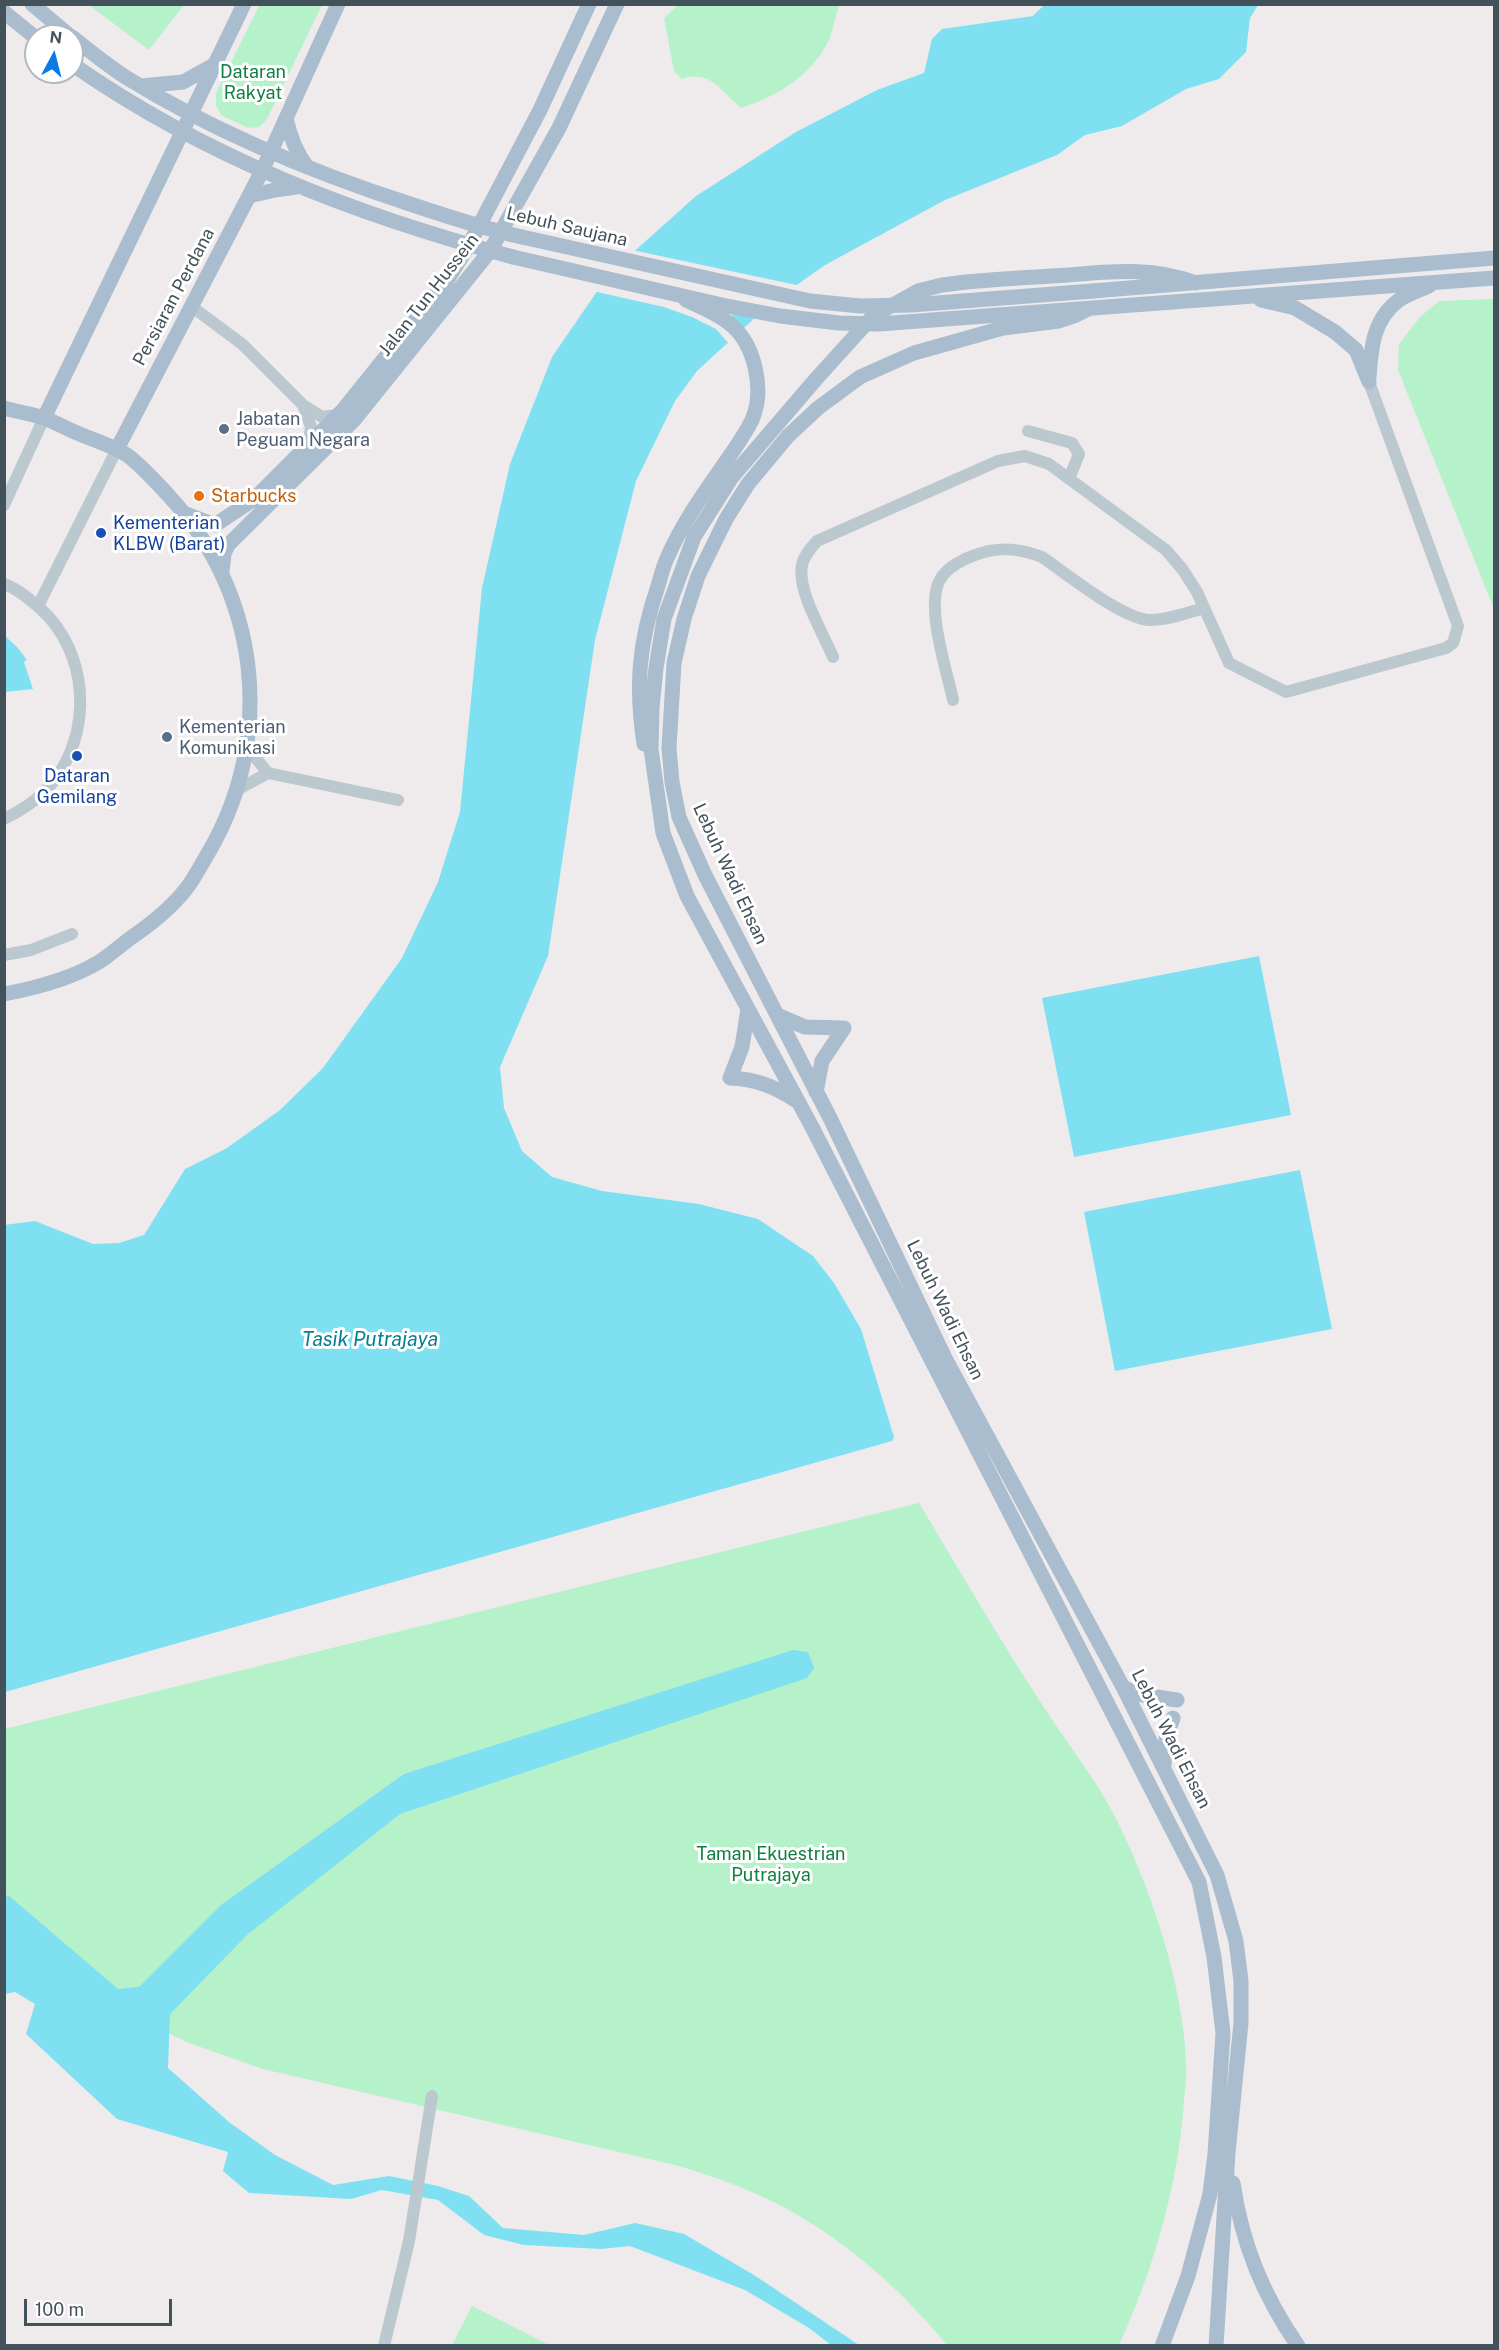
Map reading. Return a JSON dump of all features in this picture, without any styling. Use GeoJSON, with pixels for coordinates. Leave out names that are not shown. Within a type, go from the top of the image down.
{"type":"FeatureCollection","features":[{"type":"Feature","properties":{"kind":"main road","name":"Lebuh Saujana"},"geometry":{"type":"LineString","coordinates":[[32,4],[56,24]]}},
{"type":"Feature","properties":{"kind":"main road"},"geometry":{"type":"LineString","coordinates":[[44,418],[244,4]]}},
{"type":"Feature","properties":{"kind":"main road","name":"Persiaran Perdana"},"geometry":{"type":"LineString","coordinates":[[117,449],[262,171],[338,4]]}},
{"type":"Feature","properties":{"kind":"main road","name":"Jalan Tun Hussein"},"geometry":{"type":"LineString","coordinates":[[186,514],[215,525],[254,498],[337,415],[446,282],[469,245],[540,110],[589,4]]}},
{"type":"Feature","properties":{"kind":"main road","name":"Jalan Tun Hussein"},"geometry":{"type":"LineString","coordinates":[[222,571],[224,554],[228,545],[354,420],[490,251],[559,128],[617,4]]}},
{"type":"Feature","properties":{"kind":"main road"},"geometry":{"type":"LineString","coordinates":[[4,12],[24,28]]}},
{"type":"Feature","properties":{"kind":"main road","name":"Lebuh Saujana"},"geometry":{"type":"LineString","coordinates":[[84,46],[141,86],[190,114],[270,153],[363,189],[500,232],[810,301],[860,306],[911,305],[1494,258]]}},
{"type":"Feature","properties":{"kind":"main road"},"geometry":{"type":"LineString","coordinates":[[141,86],[183,82],[214,65]]}},
{"type":"Feature","properties":{"kind":"main road"},"geometry":{"type":"LineString","coordinates":[[84,72],[181,132],[298,187],[490,251],[669,293],[780,316],[839,323],[1001,322],[1088,309],[1494,278]]}},
{"type":"Feature","properties":{"kind":"main road"},"geometry":{"type":"LineString","coordinates":[[153,116],[169,156]]}},
{"type":"Feature","properties":{"kind":"main road"},"geometry":{"type":"LineString","coordinates":[[286,118],[298,155],[307,167]]}},
{"type":"Feature","properties":{"kind":"main road"},"geometry":{"type":"LineString","coordinates":[[249,196],[298,187]]}},
{"type":"Feature","properties":{"kind":"main road"},"geometry":{"type":"LineString","coordinates":[[653,760],[652,708],[664,618],[694,537],[732,477],[873,316],[918,291],[954,283],[1153,271],[1175,275],[1196,283]]}},
{"type":"Feature","properties":{"kind":"main road"},"geometry":{"type":"LineString","coordinates":[[1369,382],[1371,346],[1380,321],[1399,300],[1437,282]]}},
{"type":"Feature","properties":{"kind":"main road"},"geometry":{"type":"LineString","coordinates":[[653,760],[645,749],[640,720],[638,685],[641,644],[646,622],[668,556],[702,497],[753,418],[757,389],[754,361],[744,338],[730,324],[708,310],[669,293]]}},
{"type":"Feature","properties":{"kind":"main road"},"geometry":{"type":"LineString","coordinates":[[1246,297],[1295,308],[1335,332],[1356,350],[1369,382]]}},
{"type":"Feature","properties":{"kind":"main road","name":"Lebuh Wadi Ehsan"},"geometry":{"type":"LineString","coordinates":[[1001,322],[914,353],[860,377],[818,408],[788,436],[748,484],[726,519],[698,576],[684,619],[674,663],[669,748],[672,782],[679,817],[705,875],[816,1092],[945,1358],[1123,1687],[1217,1875],[1236,1941],[1241,1981],[1241,2023],[1222,2154]]}},
{"type":"Feature","properties":{"kind":"main road"},"geometry":{"type":"LineString","coordinates":[[4,408],[44,418],[117,449],[144,469],[186,514],[222,571],[240,622],[248,660],[249,697],[246,741],[235,791],[215,841],[187,889],[145,928],[99,962],[28,989],[4,994]]}},
{"type":"Feature","properties":{"kind":"main road","name":"Lebuh Wadi Ehsan"},"geometry":{"type":"LineString","coordinates":[[653,760],[663,833],[682,885],[798,1101],[1199,1882],[1214,1957],[1222,2033],[1222,2154]]}},
{"type":"Feature","properties":{"kind":"main road"},"geometry":{"type":"LineString","coordinates":[[748,1009],[742,1047],[730,1078],[748,1079],[769,1085],[798,1101]]}},
{"type":"Feature","properties":{"kind":"main road"},"geometry":{"type":"LineString","coordinates":[[777,1015],[805,1027],[844,1028],[822,1061],[816,1092]]}},
{"type":"Feature","properties":{"kind":"main road"},"geometry":{"type":"LineString","coordinates":[[1123,1687],[1137,1694],[1177,1700]]}},
{"type":"Feature","properties":{"kind":"main road"},"geometry":{"type":"LineString","coordinates":[[1164,1767],[1166,1739],[1173,1718]]}},
{"type":"Feature","properties":{"kind":"main road"},"geometry":{"type":"LineString","coordinates":[[1162,2346],[1188,2276],[1222,2154]]}},
{"type":"Feature","properties":{"kind":"main road"},"geometry":{"type":"LineString","coordinates":[[1216,2346],[1222,2154]]}},
{"type":"Feature","properties":{"kind":"main road"},"geometry":{"type":"LineString","coordinates":[[1222,2154],[1239,2221],[1262,2286],[1276,2314],[1298,2346]]}},
{"type":"Feature","properties":{"kind":"street"},"geometry":{"type":"LineString","coordinates":[[190,306],[242,344],[303,405],[322,417],[337,415]]}},
{"type":"Feature","properties":{"kind":"street"},"geometry":{"type":"LineString","coordinates":[[833,657],[804,591],[801,577],[802,564],[808,550],[817,541],[998,461],[1025,456],[1049,464],[1166,550],[1183,570],[1204,608],[1229,663],[1286,692],[1446,648],[1453,643],[1458,626],[1456,619],[1369,382]]}},
{"type":"Feature","properties":{"kind":"street"},"geometry":{"type":"LineString","coordinates":[[303,405],[310,421],[309,443]]}},
{"type":"Feature","properties":{"kind":"street"},"geometry":{"type":"LineString","coordinates":[[4,505],[44,418]]}},
{"type":"Feature","properties":{"kind":"street"},"geometry":{"type":"LineString","coordinates":[[1028,431],[1072,443],[1079,454],[1069,479]]}},
{"type":"Feature","properties":{"kind":"street","name":"Persiaran Perdana"},"geometry":{"type":"LineString","coordinates":[[38,606],[117,449]]}},
{"type":"Feature","properties":{"kind":"street"},"geometry":{"type":"LineString","coordinates":[[953,700],[934,612],[935,594],[941,578],[955,564],[972,555],[991,550],[1028,551],[1042,557],[1130,616],[1147,620],[1164,619],[1204,608]]}},
{"type":"Feature","properties":{"kind":"street"},"geometry":{"type":"LineString","coordinates":[[4,584],[38,606],[56,625],[69,648],[78,673],[81,699],[79,725],[72,750],[59,773],[43,793],[22,810],[4,819]]}},
{"type":"Feature","properties":{"kind":"street"},"geometry":{"type":"LineString","coordinates":[[246,741],[254,756],[268,773],[398,800]]}},
{"type":"Feature","properties":{"kind":"street"},"geometry":{"type":"LineString","coordinates":[[235,791],[268,773]]}},
{"type":"Feature","properties":{"kind":"street"},"geometry":{"type":"LineString","coordinates":[[4,956],[31,950],[72,934]]}},
{"type":"Feature","properties":{"kind":"street"},"geometry":{"type":"LineString","coordinates":[[384,2346],[409,2241],[432,2096]]}},
{"type":"Feature","properties":{"kind":"green space"},"geometry":{"type":"Polygon","coordinates":[[[89,4],[184,5],[149,50],[89,4]]]}},
{"type":"Feature","properties":{"kind":"green space","name":"Dataran Rakyat"},"geometry":{"type":"Polygon","coordinates":[[[260,4],[322,5],[267,119],[259,127],[248,128],[221,115],[216,105],[216,93],[260,4]]]}},
{"type":"Feature","properties":{"kind":"green space"},"geometry":{"type":"Polygon","coordinates":[[[678,5],[839,5],[827,44],[808,70],[777,93],[741,108],[708,80],[700,77],[682,79],[674,71],[664,18],[678,5]]]}},
{"type":"Feature","properties":{"kind":"green space"},"geometry":{"type":"Polygon","coordinates":[[[1494,299],[1494,609],[1398,370],[1399,344],[1420,317],[1439,301],[1494,299]]]}},
{"type":"Feature","properties":{"kind":"green space","name":"Taman Ekuestrian Putrajaya"},"geometry":{"type":"Polygon","coordinates":[[[919,1503],[1014,1660],[1106,1800],[1139,1870],[1172,1968],[1184,2033],[1186,2064],[1181,2133],[1162,2226],[1143,2286],[1119,2345],[947,2345],[901,2295],[850,2250],[794,2213],[764,2197],[726,2181],[679,2166],[263,2069],[189,2043],[138,2018],[5,1914],[4,1729],[919,1503]]]}},
{"type":"Feature","properties":{"kind":"green space"},"geometry":{"type":"Polygon","coordinates":[[[472,2306],[549,2345],[452,2345],[472,2306]]]}},
{"type":"Feature","properties":{"kind":"water","name":"Tasik Putrajaya"},"geometry":{"type":"Polygon","coordinates":[[[1044,5],[1258,5],[1250,18],[1246,52],[1219,79],[1186,89],[1122,126],[1085,135],[1057,155],[945,200],[825,265],[770,304],[697,371],[675,401],[636,481],[595,640],[548,956],[500,1067],[504,1108],[522,1151],[552,1177],[602,1191],[699,1204],[758,1219],[813,1256],[834,1283],[861,1329],[894,1437],[892,1441],[5,1692],[4,1225],[35,1221],[93,1244],[119,1243],[144,1235],[185,1169],[227,1148],[280,1110],[323,1068],[402,958],[438,882],[460,812],[482,588],[510,464],[552,357],[609,274],[696,196],[796,132],[877,90],[924,73],[932,39],[942,29],[1033,16],[1044,5]]]}},
{"type":"Feature","properties":{"kind":"water"},"geometry":{"type":"Polygon","coordinates":[[[5,636],[27,660],[24,662],[33,689],[5,692],[5,636]]]}},
{"type":"Feature","properties":{"kind":"water"},"geometry":{"type":"Polygon","coordinates":[[[1259,956],[1291,1115],[1074,1157],[1042,998],[1259,956]]]}},
{"type":"Feature","properties":{"kind":"water"},"geometry":{"type":"Polygon","coordinates":[[[1300,1170],[1332,1329],[1115,1371],[1084,1212],[1300,1170]]]}},
{"type":"Feature","properties":{"kind":"water"},"geometry":{"type":"Polygon","coordinates":[[[793,1650],[808,1652],[814,1668],[807,1678],[400,1814],[247,1935],[170,2014],[168,2068],[229,2122],[275,2155],[333,2185],[389,2176],[438,2186],[469,2196],[503,2228],[584,2235],[635,2223],[684,2234],[754,2275],[859,2345],[831,2345],[809,2328],[745,2290],[630,2246],[601,2249],[524,2245],[484,2235],[438,2200],[382,2190],[351,2199],[249,2193],[223,2171],[228,2152],[117,2119],[26,2034],[35,2004],[15,1992],[5,1994],[4,1900],[8,1895],[118,1989],[139,1987],[221,1905],[404,1774],[793,1650]]]}},
{"type":"Feature","properties":{"kind":"pier"},"geometry":{"type":"Polygon","coordinates":[[[632,250],[801,286],[759,318],[736,313],[731,316],[746,330],[730,345],[716,329],[692,317],[664,307],[593,291],[606,272],[632,250]]]}},
{"type":"Feature","properties":{"kind":"place","name":"Jabatan Peguam Negara"},"geometry":{"type":"Point","coordinates":[224,429]}},
{"type":"Feature","properties":{"kind":"place","name":"Starbucks"},"geometry":{"type":"Point","coordinates":[199,496]}},
{"type":"Feature","properties":{"kind":"place","name":"Kementerian KLBW (Barat)"},"geometry":{"type":"Point","coordinates":[101,533]}},
{"type":"Feature","properties":{"kind":"place","name":"Kementerian Komunikasi"},"geometry":{"type":"Point","coordinates":[167,737]}},
{"type":"Feature","properties":{"kind":"place","name":"Dataran Gemilang"},"geometry":{"type":"Point","coordinates":[77,756]}}]}
